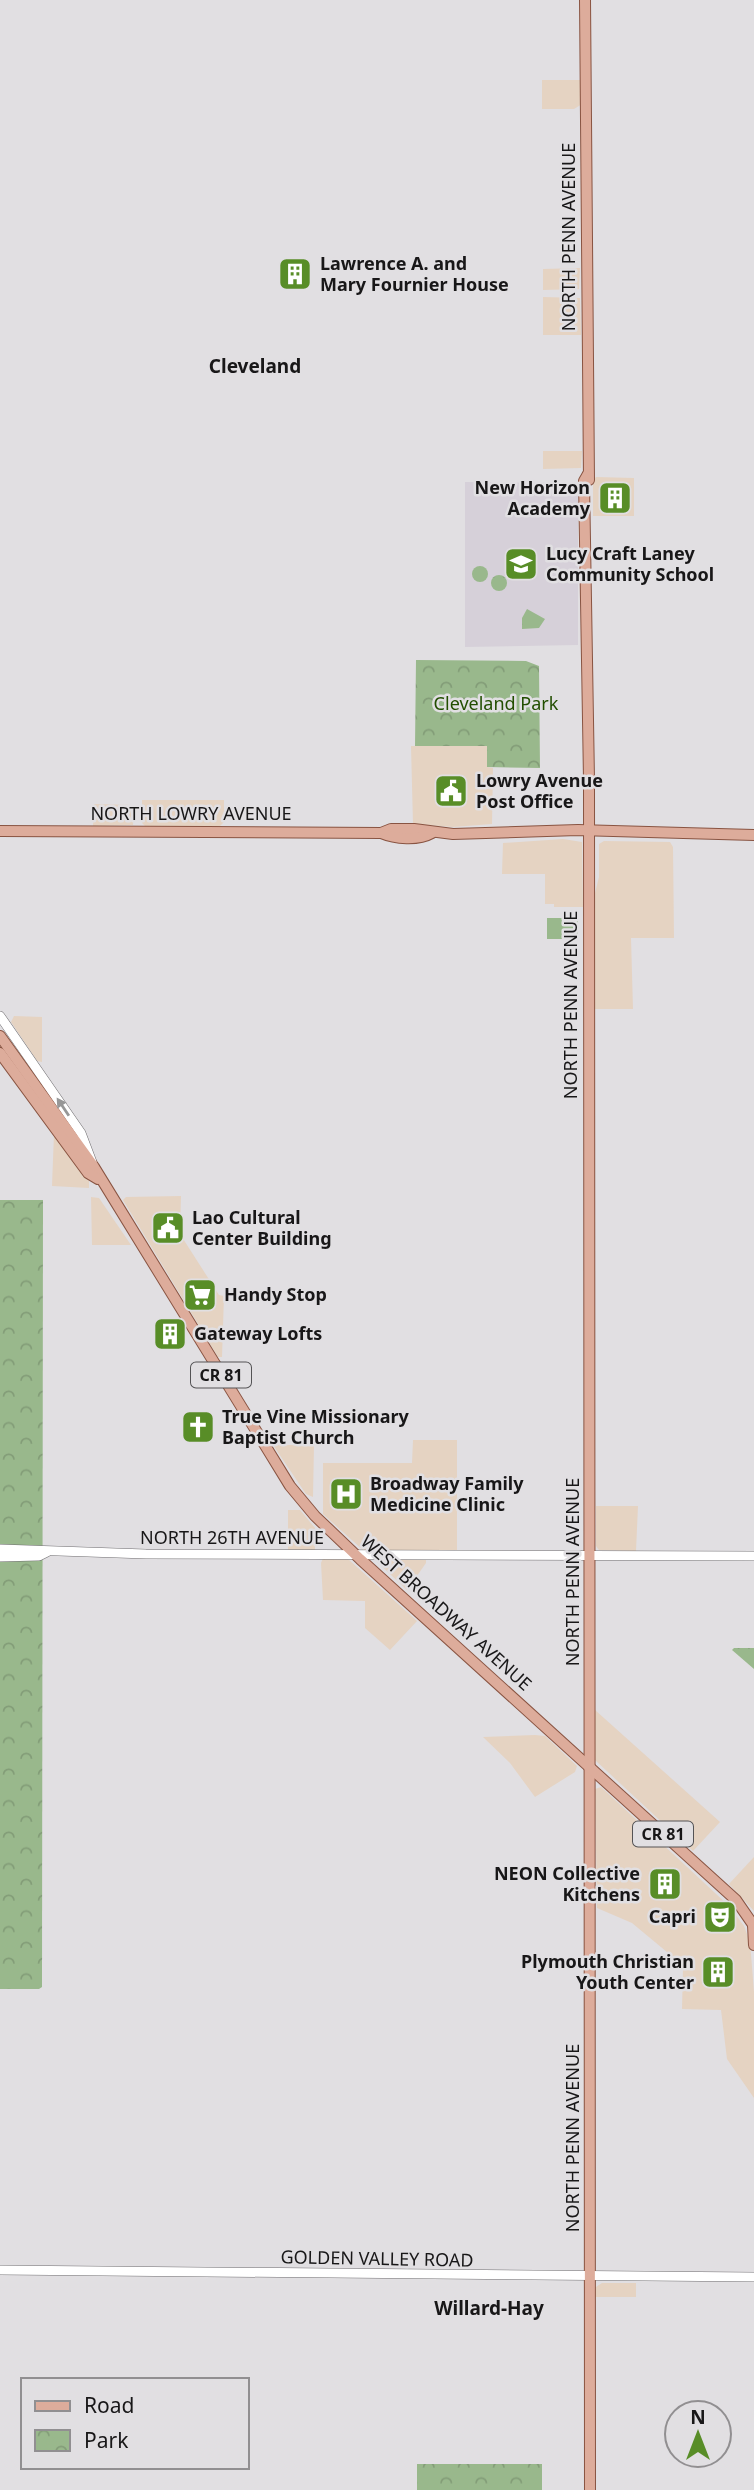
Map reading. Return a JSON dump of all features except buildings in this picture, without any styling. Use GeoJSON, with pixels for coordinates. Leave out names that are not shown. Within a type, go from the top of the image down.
{"type":"FeatureCollection","features":[{"type":"Feature","properties":{"kind":"main road","name":"NORTH PENN AVENUE"},"geometry":{"type":"LineString","coordinates":[[585,0],[591,1768],[590,2490]]}},
{"type":"Feature","properties":{"kind":"main road","name":"NORTH LOWRY AVENUE"},"geometry":{"type":"LineString","coordinates":[[0,831],[381,833],[391,837],[414,837],[432,833],[589,831],[754,835]]}},
{"type":"Feature","properties":{"kind":"main road","name":"WEST BROADWAY AVENUE"},"geometry":{"type":"LineString","coordinates":[[0,1036],[94,1167],[98,1179],[290,1486],[315,1516],[736,1900],[753,1925],[754,1945]]}},
{"type":"Feature","properties":{"kind":"main road","name":"WEST BROADWAY AVENUE"},"geometry":{"type":"LineString","coordinates":[[0,1053],[88,1173],[98,1179]]}},
{"type":"Feature","properties":{"kind":"street","name":"WEST BROADWAY AVENUE"},"geometry":{"type":"LineString","coordinates":[[0,1016],[81,1133],[94,1167]]}},
{"type":"Feature","properties":{"kind":"street","name":"NORTH 26TH AVENUE"},"geometry":{"type":"LineString","coordinates":[[0,1549],[47,1552],[754,1556]]}},
{"type":"Feature","properties":{"kind":"street","name":"NORTH 26TH AVENUE"},"geometry":{"type":"LineString","coordinates":[[0,1557],[39,1556],[47,1552]]}},
{"type":"Feature","properties":{"kind":"street","name":"GOLDEN VALLEY ROAD"},"geometry":{"type":"LineString","coordinates":[[0,2270],[754,2277]]}},
{"type":"Feature","properties":{"kind":"shaded area"},"geometry":{"type":"Polygon","coordinates":[[[542,80],[582,80],[582,104],[574,109],[542,109],[542,80]]]}},
{"type":"Feature","properties":{"kind":"shaded area"},"geometry":{"type":"Polygon","coordinates":[[[580,268],[579,289],[543,290],[543,269],[580,268]]]}},
{"type":"Feature","properties":{"kind":"shaded area"},"geometry":{"type":"Polygon","coordinates":[[[543,297],[580,298],[581,335],[543,335],[543,297]]]}},
{"type":"Feature","properties":{"kind":"shaded area"},"geometry":{"type":"Polygon","coordinates":[[[543,451],[582,451],[581,468],[543,469],[543,451]]]}},
{"type":"Feature","properties":{"kind":"shaded area"},"geometry":{"type":"Polygon","coordinates":[[[596,477],[634,478],[634,516],[593,516],[593,481],[596,477]]]}},
{"type":"Feature","properties":{"kind":"shaded area","name":"Lucy Craft Laney Community School"},"geometry":{"type":"Polygon","coordinates":[[[465,482],[578,483],[578,645],[465,647],[465,482]]]}},
{"type":"Feature","properties":{"kind":"shaded area"},"geometry":{"type":"Polygon","coordinates":[[[411,746],[487,746],[487,767],[493,768],[492,824],[453,827],[413,824],[411,746]]]}},
{"type":"Feature","properties":{"kind":"shaded area"},"geometry":{"type":"Polygon","coordinates":[[[142,800],[224,800],[224,822],[219,827],[146,827],[142,823],[142,800]]]}},
{"type":"Feature","properties":{"kind":"shaded area"},"geometry":{"type":"Polygon","coordinates":[[[94,804],[134,805],[133,825],[93,826],[94,804]]]}},
{"type":"Feature","properties":{"kind":"shaded area"},"geometry":{"type":"Polygon","coordinates":[[[563,839],[582,842],[583,907],[554,907],[554,904],[545,904],[545,874],[502,874],[503,843],[563,839]]]}},
{"type":"Feature","properties":{"kind":"shaded area"},"geometry":{"type":"Polygon","coordinates":[[[604,841],[670,842],[673,847],[674,938],[631,938],[633,1009],[594,1009],[594,897],[599,877],[599,844],[604,841]]]}},
{"type":"Feature","properties":{"kind":"shaded area"},"geometry":{"type":"Polygon","coordinates":[[[14,1016],[42,1017],[42,1062],[37,1061],[11,1022],[14,1016]]]}},
{"type":"Feature","properties":{"kind":"shaded area"},"geometry":{"type":"Polygon","coordinates":[[[54,1133],[89,1181],[89,1188],[52,1186],[54,1133]]]}},
{"type":"Feature","properties":{"kind":"shaded area"},"geometry":{"type":"Polygon","coordinates":[[[181,1196],[180,1234],[219,1295],[224,1296],[222,1357],[218,1357],[123,1200],[126,1197],[181,1196]]]}},
{"type":"Feature","properties":{"kind":"shaded area"},"geometry":{"type":"Polygon","coordinates":[[[91,1197],[99,1198],[131,1245],[92,1245],[91,1197]]]}},
{"type":"Feature","properties":{"kind":"shaded area"},"geometry":{"type":"Polygon","coordinates":[[[413,1440],[457,1440],[457,1550],[363,1550],[323,1514],[323,1463],[412,1463],[413,1440]]]}},
{"type":"Feature","properties":{"kind":"shaded area"},"geometry":{"type":"Polygon","coordinates":[[[273,1445],[314,1445],[313,1497],[306,1494],[273,1445]]]}},
{"type":"Feature","properties":{"kind":"shaded area"},"geometry":{"type":"Polygon","coordinates":[[[596,1506],[638,1506],[636,1551],[599,1550],[596,1546],[596,1506]]]}},
{"type":"Feature","properties":{"kind":"shaded area"},"geometry":{"type":"Polygon","coordinates":[[[288,1510],[300,1510],[315,1528],[315,1550],[288,1550],[288,1510]]]}},
{"type":"Feature","properties":{"kind":"shaded area"},"geometry":{"type":"Polygon","coordinates":[[[324,1556],[348,1559],[417,1621],[390,1650],[365,1628],[365,1601],[323,1600],[321,1563],[324,1556]]]}},
{"type":"Feature","properties":{"kind":"shaded area"},"geometry":{"type":"Polygon","coordinates":[[[426,1557],[426,1563],[407,1590],[375,1560],[426,1557]]]}},
{"type":"Feature","properties":{"kind":"shaded area"},"geometry":{"type":"Polygon","coordinates":[[[595,1710],[720,1822],[693,1851],[595,1760],[595,1710]]]}},
{"type":"Feature","properties":{"kind":"shaded area"},"geometry":{"type":"Polygon","coordinates":[[[545,1736],[577,1766],[575,1772],[535,1797],[510,1763],[483,1737],[545,1736]]]}},
{"type":"Feature","properties":{"kind":"shaded area"},"geometry":{"type":"Polygon","coordinates":[[[601,1787],[729,1906],[744,1926],[750,1942],[754,1992],[754,2098],[727,2059],[721,2010],[682,2009],[683,1968],[679,1962],[632,1923],[597,1908],[595,1789],[601,1787]]]}},
{"type":"Feature","properties":{"kind":"shaded area"},"geometry":{"type":"Polygon","coordinates":[[[754,1857],[754,1911],[729,1884],[754,1857]]]}},
{"type":"Feature","properties":{"kind":"shaded area"},"geometry":{"type":"Polygon","coordinates":[[[602,2283],[636,2283],[636,2297],[594,2297],[596,2287],[602,2283]]]}},
{"type":"Feature","properties":{"kind":"green space"},"geometry":{"type":"Polygon","coordinates":[[[480,566],[486,568],[486,580],[480,582],[474,580],[472,574],[474,568],[480,566]]]}},
{"type":"Feature","properties":{"kind":"green space"},"geometry":{"type":"Polygon","coordinates":[[[499,575],[507,583],[499,591],[491,583],[499,575]]]}},
{"type":"Feature","properties":{"kind":"green space"},"geometry":{"type":"Polygon","coordinates":[[[527,609],[545,619],[539,628],[522,629],[522,618],[527,609]]]}},
{"type":"Feature","properties":{"kind":"green space","name":"Cleveland Park"},"geometry":{"type":"Polygon","coordinates":[[[416,660],[526,661],[539,666],[540,768],[487,767],[487,746],[415,746],[416,660]]]}},
{"type":"Feature","properties":{"kind":"green space"},"geometry":{"type":"Polygon","coordinates":[[[547,918],[578,918],[578,939],[547,939],[547,918]]]}},
{"type":"Feature","properties":{"kind":"green space"},"geometry":{"type":"Polygon","coordinates":[[[0,1200],[43,1200],[42,1987],[39,1989],[0,1989],[0,1200]]]}},
{"type":"Feature","properties":{"kind":"green space"},"geometry":{"type":"Polygon","coordinates":[[[754,1648],[754,1669],[732,1650],[754,1648]]]}},
{"type":"Feature","properties":{"kind":"green space"},"geometry":{"type":"Polygon","coordinates":[[[417,2464],[542,2464],[542,2490],[417,2490],[417,2464]]]}},
{"type":"Feature","properties":{"kind":"place","name":"Lawrence A. and Mary Fournier House"},"geometry":{"type":"Point","coordinates":[295,274]}},
{"type":"Feature","properties":{"kind":"place","name":"New Horizon Academy"},"geometry":{"type":"Point","coordinates":[615,498]}},
{"type":"Feature","properties":{"kind":"place","name":"Lucy Craft Laney Community School"},"geometry":{"type":"Point","coordinates":[521,564]}},
{"type":"Feature","properties":{"kind":"place","name":"Lowry Avenue Post Office"},"geometry":{"type":"Point","coordinates":[451,791]}},
{"type":"Feature","properties":{"kind":"place","name":"Lao Cultural Center Building"},"geometry":{"type":"Point","coordinates":[168,1228]}},
{"type":"Feature","properties":{"kind":"place","name":"Handy Stop"},"geometry":{"type":"Point","coordinates":[200,1295]}},
{"type":"Feature","properties":{"kind":"place","name":"Gateway Lofts"},"geometry":{"type":"Point","coordinates":[170,1334]}},
{"type":"Feature","properties":{"kind":"place","name":"True Vine Missionary Baptist Church"},"geometry":{"type":"Point","coordinates":[198,1427]}},
{"type":"Feature","properties":{"kind":"place","name":"Broadway Family Medicine Clinic"},"geometry":{"type":"Point","coordinates":[346,1494]}},
{"type":"Feature","properties":{"kind":"place","name":"NEON Collective Kitchens"},"geometry":{"type":"Point","coordinates":[665,1884]}},
{"type":"Feature","properties":{"kind":"place","name":"Capri"},"geometry":{"type":"Point","coordinates":[720,1917]}},
{"type":"Feature","properties":{"kind":"place","name":"Plymouth Christian Youth Center"},"geometry":{"type":"Point","coordinates":[718,1972]}},
{"type":"Feature","properties":{"kind":"district","name":"Cleveland"},"geometry":{"type":"Point","coordinates":[255,366]}},
{"type":"Feature","properties":{"kind":"district","name":"Willard-Hay"},"geometry":{"type":"Point","coordinates":[489,2308]}}]}
